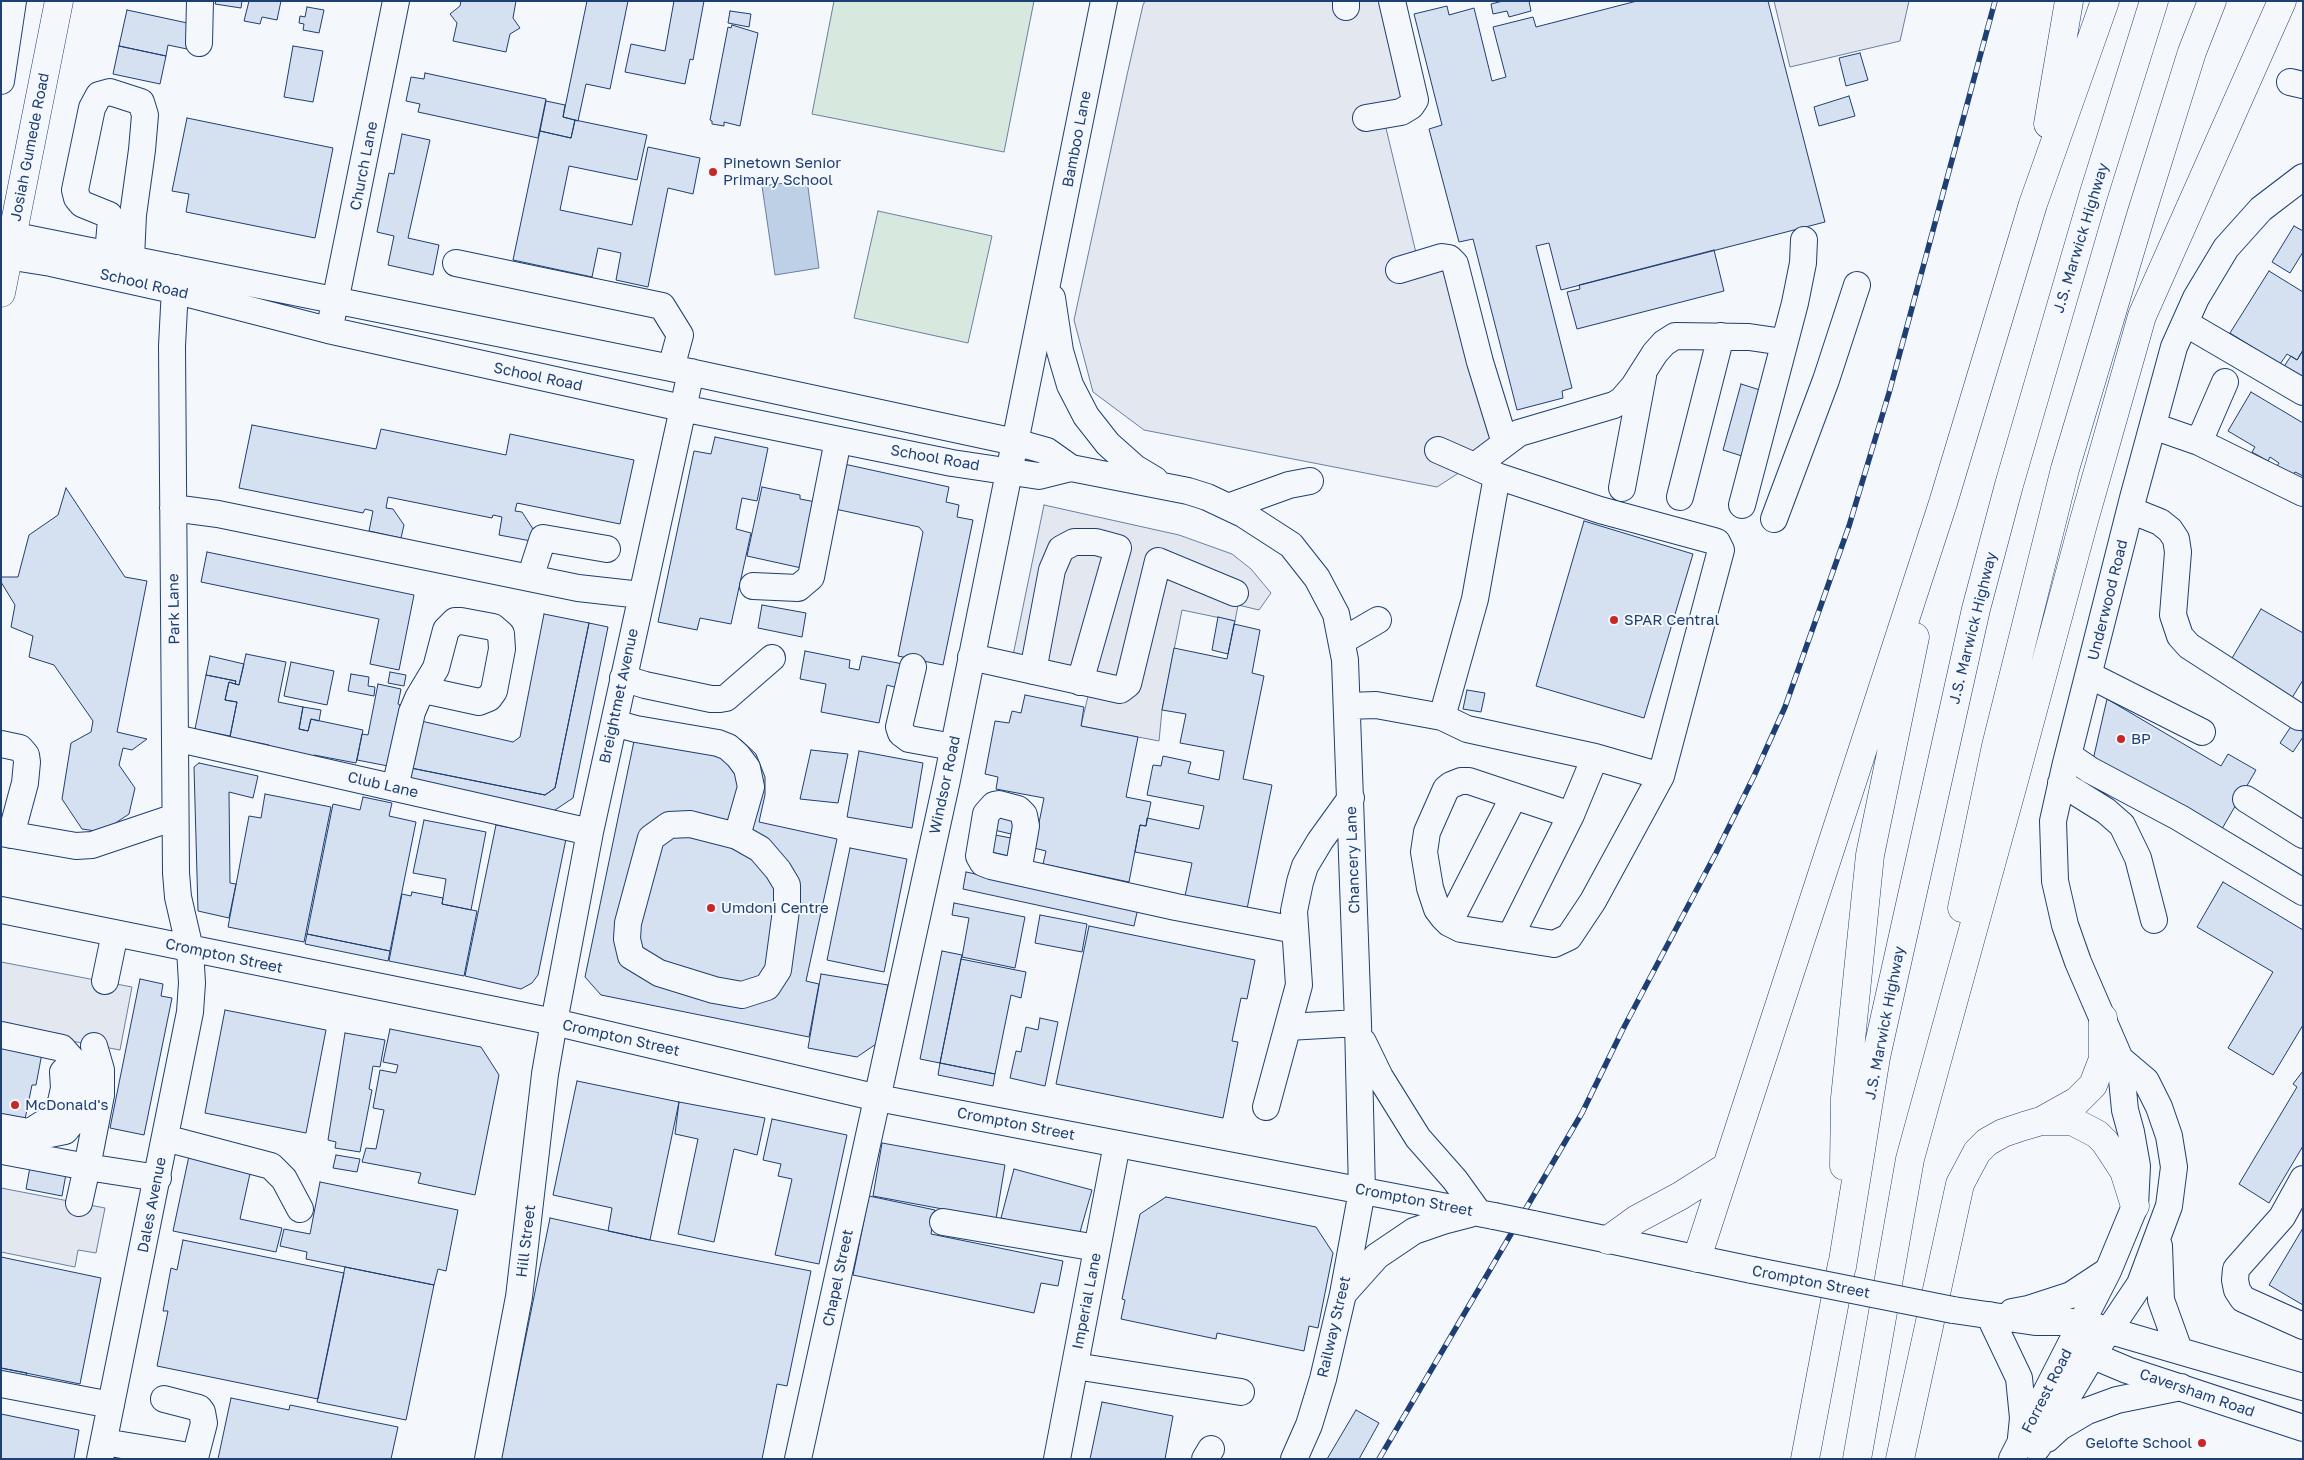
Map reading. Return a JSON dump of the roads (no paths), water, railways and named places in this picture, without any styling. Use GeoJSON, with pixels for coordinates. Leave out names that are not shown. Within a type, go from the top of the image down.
{"type":"FeatureCollection","features":[{"type":"Feature","properties":{"kind":"main road","name":"Josiah Gumede Road"},"geometry":{"type":"LineString","coordinates":[[1,293],[6,245],[59,1]]}},
{"type":"Feature","properties":{"kind":"main road"},"geometry":{"type":"LineString","coordinates":[[2033,204],[2069,1]]}},
{"type":"Feature","properties":{"kind":"main road"},"geometry":{"type":"LineString","coordinates":[[1697,1258],[1943,503],[2033,204],[2105,1]]}},
{"type":"Feature","properties":{"kind":"main road","name":"J.S. Marwick Highway"},"geometry":{"type":"LineString","coordinates":[[1842,1267],[1876,1057],[1976,609],[2009,484],[2090,205],[2154,1]]}},
{"type":"Feature","properties":{"kind":"main road"},"geometry":{"type":"LineString","coordinates":[[1857,1459],[1910,1159],[1996,746],[2065,469],[2192,52],[2212,1]]}},
{"type":"Feature","properties":{"kind":"main road"},"geometry":{"type":"LineString","coordinates":[[1910,1159],[2016,777],[2083,524],[2142,316],[2282,1]]}},
{"type":"Feature","properties":{"kind":"main road"},"geometry":{"type":"LineString","coordinates":[[1805,1459],[1842,1267],[1846,1098],[1870,855],[1943,503]]}},
{"type":"Feature","properties":{"kind":"main road"},"geometry":{"type":"LineString","coordinates":[[1900,1459],[1960,1184],[1977,1152],[1987,1142],[2003,1133],[2042,1121],[2077,1101],[2093,1085],[2103,1059],[2103,1018]]}},
{"type":"Feature","properties":{"kind":"main road"},"geometry":{"type":"LineString","coordinates":[[2042,1121],[2072,1121],[2097,1134],[2105,1142],[2124,1171],[2135,1206]]}},
{"type":"Feature","properties":{"kind":"main road"},"geometry":{"type":"LineString","coordinates":[[1608,1240],[1637,1219],[1680,1196],[1726,1167]]}},
{"type":"Feature","properties":{"kind":"street"},"geometry":{"type":"LineString","coordinates":[[1,16],[6,1]]}},
{"type":"Feature","properties":{"kind":"street"},"geometry":{"type":"LineString","coordinates":[[1,81],[13,1]]}},
{"type":"Feature","properties":{"kind":"street"},"geometry":{"type":"LineString","coordinates":[[199,43],[200,1]]}},
{"type":"Feature","properties":{"kind":"street","name":"Church Lane"},"geometry":{"type":"LineString","coordinates":[[328,330],[338,299],[396,1]]}},
{"type":"Feature","properties":{"kind":"street","name":"Bamboo Lane"},"geometry":{"type":"LineString","coordinates":[[1010,471],[1104,1]]}},
{"type":"Feature","properties":{"kind":"street"},"geometry":{"type":"LineString","coordinates":[[1366,118],[1400,112],[1412,106],[1415,100],[1392,1]]}},
{"type":"Feature","properties":{"kind":"street"},"geometry":{"type":"LineString","coordinates":[[110,92],[141,102],[145,115],[133,215],[120,256],[109,215],[82,204],[77,198],[75,190],[92,108],[98,95],[110,92]]}},
{"type":"Feature","properties":{"kind":"street","name":"Underwood Road"},"geometry":{"type":"LineString","coordinates":[[2080,1322],[2108,1271],[2135,1206],[2137,1166],[2125,1110],[2120,1059],[2078,962],[2065,925],[2055,881],[2053,821],[2130,510],[2174,347],[2196,298],[2226,248],[2260,209],[2303,178]]}},
{"type":"Feature","properties":{"kind":"street"},"geometry":{"type":"LineString","coordinates":[[1742,505],[1801,275],[1804,240]]}},
{"type":"Feature","properties":{"kind":"street","name":"School Road"},"geometry":{"type":"LineString","coordinates":[[6,245],[120,256],[175,279],[328,330],[682,408],[952,463],[1039,476],[1071,468]]}},
{"type":"Feature","properties":{"kind":"street","name":"School Road"},"geometry":{"type":"LineString","coordinates":[[6,245],[51,263],[338,299],[1016,442],[1047,451],[1071,468],[1165,486],[1207,497],[1244,514],[1291,545]]}},
{"type":"Feature","properties":{"kind":"street"},"geometry":{"type":"LineString","coordinates":[[1399,270],[1442,257],[1448,258],[1455,264],[1480,362],[1505,443]]}},
{"type":"Feature","properties":{"kind":"street","name":"Breightmet Avenue"},"geometry":{"type":"LineString","coordinates":[[456,263],[662,306],[680,335],[682,408],[590,832],[554,1022]]}},
{"type":"Feature","properties":{"kind":"street","name":"Bamboo Lane"},"geometry":{"type":"LineString","coordinates":[[1050,278],[1060,351],[1070,385],[1086,416],[1108,444],[1128,462],[1165,486]]}},
{"type":"Feature","properties":{"kind":"street","name":"Park Lane"},"geometry":{"type":"LineString","coordinates":[[175,279],[173,508],[176,817],[178,898],[190,949]]}},
{"type":"Feature","properties":{"kind":"street"},"geometry":{"type":"LineString","coordinates":[[1774,519],[1857,285]]}},
{"type":"Feature","properties":{"kind":"street"},"geometry":{"type":"LineString","coordinates":[[2185,323],[2303,392]]}},
{"type":"Feature","properties":{"kind":"street"},"geometry":{"type":"LineString","coordinates":[[1442,717],[1475,600],[1486,471],[1505,443],[1519,433],[1614,404],[1628,394],[1660,348],[1675,336],[1749,337],[1783,342]]}},
{"type":"Feature","properties":{"kind":"street"},"geometry":{"type":"LineString","coordinates":[[1680,497],[1721,336]]}},
{"type":"Feature","properties":{"kind":"street"},"geometry":{"type":"LineString","coordinates":[[1622,488],[1644,370]]}},
{"type":"Feature","properties":{"kind":"street"},"geometry":{"type":"LineString","coordinates":[[2199,442],[2225,382]]}},
{"type":"Feature","properties":{"kind":"street"},"geometry":{"type":"LineString","coordinates":[[2153,426],[2199,442],[2303,493]]}},
{"type":"Feature","properties":{"kind":"street"},"geometry":{"type":"LineString","coordinates":[[753,586],[798,588],[811,577],[838,440]]}},
{"type":"Feature","properties":{"kind":"street"},"geometry":{"type":"LineString","coordinates":[[1758,442],[1799,452]]}},
{"type":"Feature","properties":{"kind":"street"},"geometry":{"type":"LineString","coordinates":[[1438,450],[1486,471],[1600,510],[1714,541],[1720,546],[1721,555],[1661,776],[1593,901],[1570,937],[1554,944],[1461,929],[1449,924],[1437,909],[1427,878],[1424,852],[1427,832],[1446,789],[1456,783],[1469,781],[1571,815]]}},
{"type":"Feature","properties":{"kind":"street","name":"Windsor Road"},"geometry":{"type":"LineString","coordinates":[[878,1098],[1010,471]]}},
{"type":"Feature","properties":{"kind":"street"},"geometry":{"type":"LineString","coordinates":[[1228,507],[1289,484],[1310,481]]}},
{"type":"Feature","properties":{"kind":"street"},"geometry":{"type":"LineString","coordinates":[[173,508],[204,511],[578,588],[641,595]]}},
{"type":"Feature","properties":{"kind":"street"},"geometry":{"type":"LineString","coordinates":[[2130,510],[2160,522],[2170,530],[2176,539],[2178,552],[2173,615],[2180,636],[2189,646],[2300,717]]}},
{"type":"Feature","properties":{"kind":"street"},"geometry":{"type":"LineString","coordinates":[[530,578],[540,542],[543,538],[607,549]]}},
{"type":"Feature","properties":{"kind":"street"},"geometry":{"type":"LineString","coordinates":[[1033,671],[1052,570],[1061,548],[1074,542],[1096,542],[1118,548],[1158,561],[1235,593]]}},
{"type":"Feature","properties":{"kind":"street","name":"Chancery Lane"},"geometry":{"type":"LineString","coordinates":[[1291,545],[1317,578],[1336,614],[1342,641],[1351,798],[1359,1028],[1362,1190]]}},
{"type":"Feature","properties":{"kind":"street"},"geometry":{"type":"LineString","coordinates":[[1080,682],[1118,548]]}},
{"type":"Feature","properties":{"kind":"street"},"geometry":{"type":"LineString","coordinates":[[971,657],[1114,690],[1125,688],[1128,684],[1158,561]]}},
{"type":"Feature","properties":{"kind":"street"},"geometry":{"type":"LineString","coordinates":[[1342,641],[1378,620]]}},
{"type":"Feature","properties":{"kind":"street"},"geometry":{"type":"LineString","coordinates":[[624,678],[711,699],[720,699],[726,698],[772,658]]}},
{"type":"Feature","properties":{"kind":"street"},"geometry":{"type":"LineString","coordinates":[[913,667],[899,727],[901,733],[908,739],[953,748]]}},
{"type":"Feature","properties":{"kind":"street"},"geometry":{"type":"LineString","coordinates":[[2089,675],[2202,732]]}},
{"type":"Feature","properties":{"kind":"street"},"geometry":{"type":"LineString","coordinates":[[395,788],[412,712],[424,690]]}},
{"type":"Feature","properties":{"kind":"street"},"geometry":{"type":"LineString","coordinates":[[1347,706],[1376,705],[1442,717],[1467,729],[1595,757],[1661,776]]}},
{"type":"Feature","properties":{"kind":"street"},"geometry":{"type":"LineString","coordinates":[[614,723],[636,729],[718,743],[728,747],[738,756],[747,768],[750,787],[737,836]]}},
{"type":"Feature","properties":{"kind":"street","name":"Club Lane"},"geometry":{"type":"LineString","coordinates":[[175,738],[590,832]]}},
{"type":"Feature","properties":{"kind":"street"},"geometry":{"type":"LineString","coordinates":[[1,744],[20,748],[26,755],[27,762],[25,783],[6,834],[76,846],[92,845],[176,817]]}},
{"type":"Feature","properties":{"kind":"street"},"geometry":{"type":"LineString","coordinates":[[2068,755],[2090,770],[2180,818],[2303,892]]}},
{"type":"Feature","properties":{"kind":"street"},"geometry":{"type":"LineString","coordinates":[[1510,937],[1571,815],[1595,757]]}},
{"type":"Feature","properties":{"kind":"street"},"geometry":{"type":"LineString","coordinates":[[2061,783],[2106,811],[2122,825],[2138,858],[2154,920]]}},
{"type":"Feature","properties":{"kind":"street"},"geometry":{"type":"LineString","coordinates":[[1449,924],[1514,796]]}},
{"type":"Feature","properties":{"kind":"street"},"geometry":{"type":"LineString","coordinates":[[1266,1107],[1299,984],[1294,911],[1306,866],[1320,841],[1351,798]]}},
{"type":"Feature","properties":{"kind":"street"},"geometry":{"type":"LineString","coordinates":[[2246,799],[2303,836]]}},
{"type":"Feature","properties":{"kind":"street"},"geometry":{"type":"LineString","coordinates":[[690,824],[737,836],[760,849],[778,870],[787,885],[787,903],[778,970],[767,987],[742,995],[714,990],[659,973],[631,956],[627,939],[628,923],[651,838],[669,825],[690,824]]}},
{"type":"Feature","properties":{"kind":"street"},"geometry":{"type":"LineString","coordinates":[[1018,872],[1176,907],[1296,930]]}},
{"type":"Feature","properties":{"kind":"street","name":"Crompton Street"},"geometry":{"type":"LineString","coordinates":[[1,910],[554,1022],[878,1098],[1486,1214],[1953,1310],[2034,1322],[2080,1322],[2110,1330]]}},
{"type":"Feature","properties":{"kind":"street"},"geometry":{"type":"LineString","coordinates":[[105,982],[115,933]]}},
{"type":"Feature","properties":{"kind":"street","name":"Dales Avenue"},"geometry":{"type":"LineString","coordinates":[[102,1450],[190,1012],[192,983],[190,949]]}},
{"type":"Feature","properties":{"kind":"street","name":"Hill Street"},"geometry":{"type":"LineString","coordinates":[[488,1459],[519,1297],[545,1074],[554,1022]]}},
{"type":"Feature","properties":{"kind":"street"},"geometry":{"type":"LineString","coordinates":[[1288,1027],[1359,1028],[1380,1077],[1418,1138],[1486,1214]]}},
{"type":"Feature","properties":{"kind":"street"},"geometry":{"type":"LineString","coordinates":[[1,1035],[62,1048],[77,1065],[81,1083],[76,1112],[71,1126],[66,1131],[45,1134],[30,1132],[2,1139]]}},
{"type":"Feature","properties":{"kind":"street"},"geometry":{"type":"LineString","coordinates":[[79,1203],[101,1095],[101,1070],[94,1046]]}},
{"type":"Feature","properties":{"kind":"street","name":"Underwood Road"},"geometry":{"type":"LineString","coordinates":[[2110,1330],[2140,1284],[2159,1238],[2170,1206],[2174,1167],[2169,1136],[2159,1107],[2146,1081],[2120,1059]]}},
{"type":"Feature","properties":{"kind":"street","name":"Chapel Street"},"geometry":{"type":"LineString","coordinates":[[798,1459],[878,1098]]}},
{"type":"Feature","properties":{"kind":"street"},"geometry":{"type":"LineString","coordinates":[[165,1138],[271,1166],[284,1179],[300,1209]]}},
{"type":"Feature","properties":{"kind":"street"},"geometry":{"type":"LineString","coordinates":[[2,1139],[87,1167],[158,1178]]}},
{"type":"Feature","properties":{"kind":"street","name":"Imperial Lane"},"geometry":{"type":"LineString","coordinates":[[1057,1459],[1117,1144]]}},
{"type":"Feature","properties":{"kind":"street"},"geometry":{"type":"LineString","coordinates":[[2303,1179],[2282,1217],[2236,1269],[2235,1280],[2237,1290],[2244,1299],[2303,1326]]}},
{"type":"Feature","properties":{"kind":"street","name":"Railway Street"},"geometry":{"type":"LineString","coordinates":[[1294,1459],[1309,1425],[1323,1378],[1343,1294],[1362,1190]]}},
{"type":"Feature","properties":{"kind":"street"},"geometry":{"type":"LineString","coordinates":[[1343,1294],[1377,1256],[1414,1232],[1443,1221],[1486,1214]]}},
{"type":"Feature","properties":{"kind":"street"},"geometry":{"type":"LineString","coordinates":[[943,1222],[1097,1248]]}},
{"type":"Feature","properties":{"kind":"street"},"geometry":{"type":"LineString","coordinates":[[2159,1238],[2161,1300],[2179,1350]]}},
{"type":"Feature","properties":{"kind":"street"},"geometry":{"type":"LineString","coordinates":[[2025,1452],[2019,1378],[1989,1316],[2028,1309],[2071,1295],[2108,1271]]}},
{"type":"Feature","properties":{"kind":"street","name":"Crompton Street"},"geometry":{"type":"LineString","coordinates":[[2034,1322],[2081,1351]]}},
{"type":"Feature","properties":{"kind":"street","name":"Forrest Road"},"geometry":{"type":"LineString","coordinates":[[2080,1322],[2081,1351]]}},
{"type":"Feature","properties":{"kind":"street"},"geometry":{"type":"LineString","coordinates":[[2110,1330],[2303,1387]]}},
{"type":"Feature","properties":{"kind":"street","name":"Forrest Road"},"geometry":{"type":"LineString","coordinates":[[2025,1452],[2081,1351],[2110,1330]]}},
{"type":"Feature","properties":{"kind":"street","name":"Caversham Road"},"geometry":{"type":"LineString","coordinates":[[2081,1351],[2128,1370],[2303,1428]]}},
{"type":"Feature","properties":{"kind":"street"},"geometry":{"type":"LineString","coordinates":[[1075,1366],[1242,1392]]}},
{"type":"Feature","properties":{"kind":"street"},"geometry":{"type":"LineString","coordinates":[[1,1384],[111,1406]]}},
{"type":"Feature","properties":{"kind":"street"},"geometry":{"type":"LineString","coordinates":[[2025,1452],[2060,1428],[2088,1412],[2117,1400],[2181,1387]]}},
{"type":"Feature","properties":{"kind":"street"},"geometry":{"type":"LineString","coordinates":[[102,1450],[189,1456],[196,1454],[204,1424],[202,1412],[199,1408],[164,1399]]}},
{"type":"Feature","properties":{"kind":"water"},"geometry":{"type":"Polygon","coordinates":[[[807,180],[819,268],[775,275],[762,186],[807,180]]]}},
{"type":"Feature","properties":{"kind":"railway"},"geometry":{"type":"LineString","coordinates":[[1379,1459],[1582,1113],[1623,1029],[1716,853],[1785,707],[1849,526],[1889,393],[1995,1]]}},
{"type":"Feature","properties":{"kind":"place","name":"Pinetown Senior Primary School"},"geometry":{"type":"Point","coordinates":[713,172]}},
{"type":"Feature","properties":{"kind":"place","name":"SPAR Central"},"geometry":{"type":"Point","coordinates":[1614,620]}},
{"type":"Feature","properties":{"kind":"place","name":"BP"},"geometry":{"type":"Point","coordinates":[2121,739]}},
{"type":"Feature","properties":{"kind":"place","name":"Umdoni Centre"},"geometry":{"type":"Point","coordinates":[711,908]}},
{"type":"Feature","properties":{"kind":"place","name":"McDonald's"},"geometry":{"type":"Point","coordinates":[15,1105]}},
{"type":"Feature","properties":{"kind":"place","name":"Gelofte School"},"geometry":{"type":"Point","coordinates":[2202,1443]}}]}
